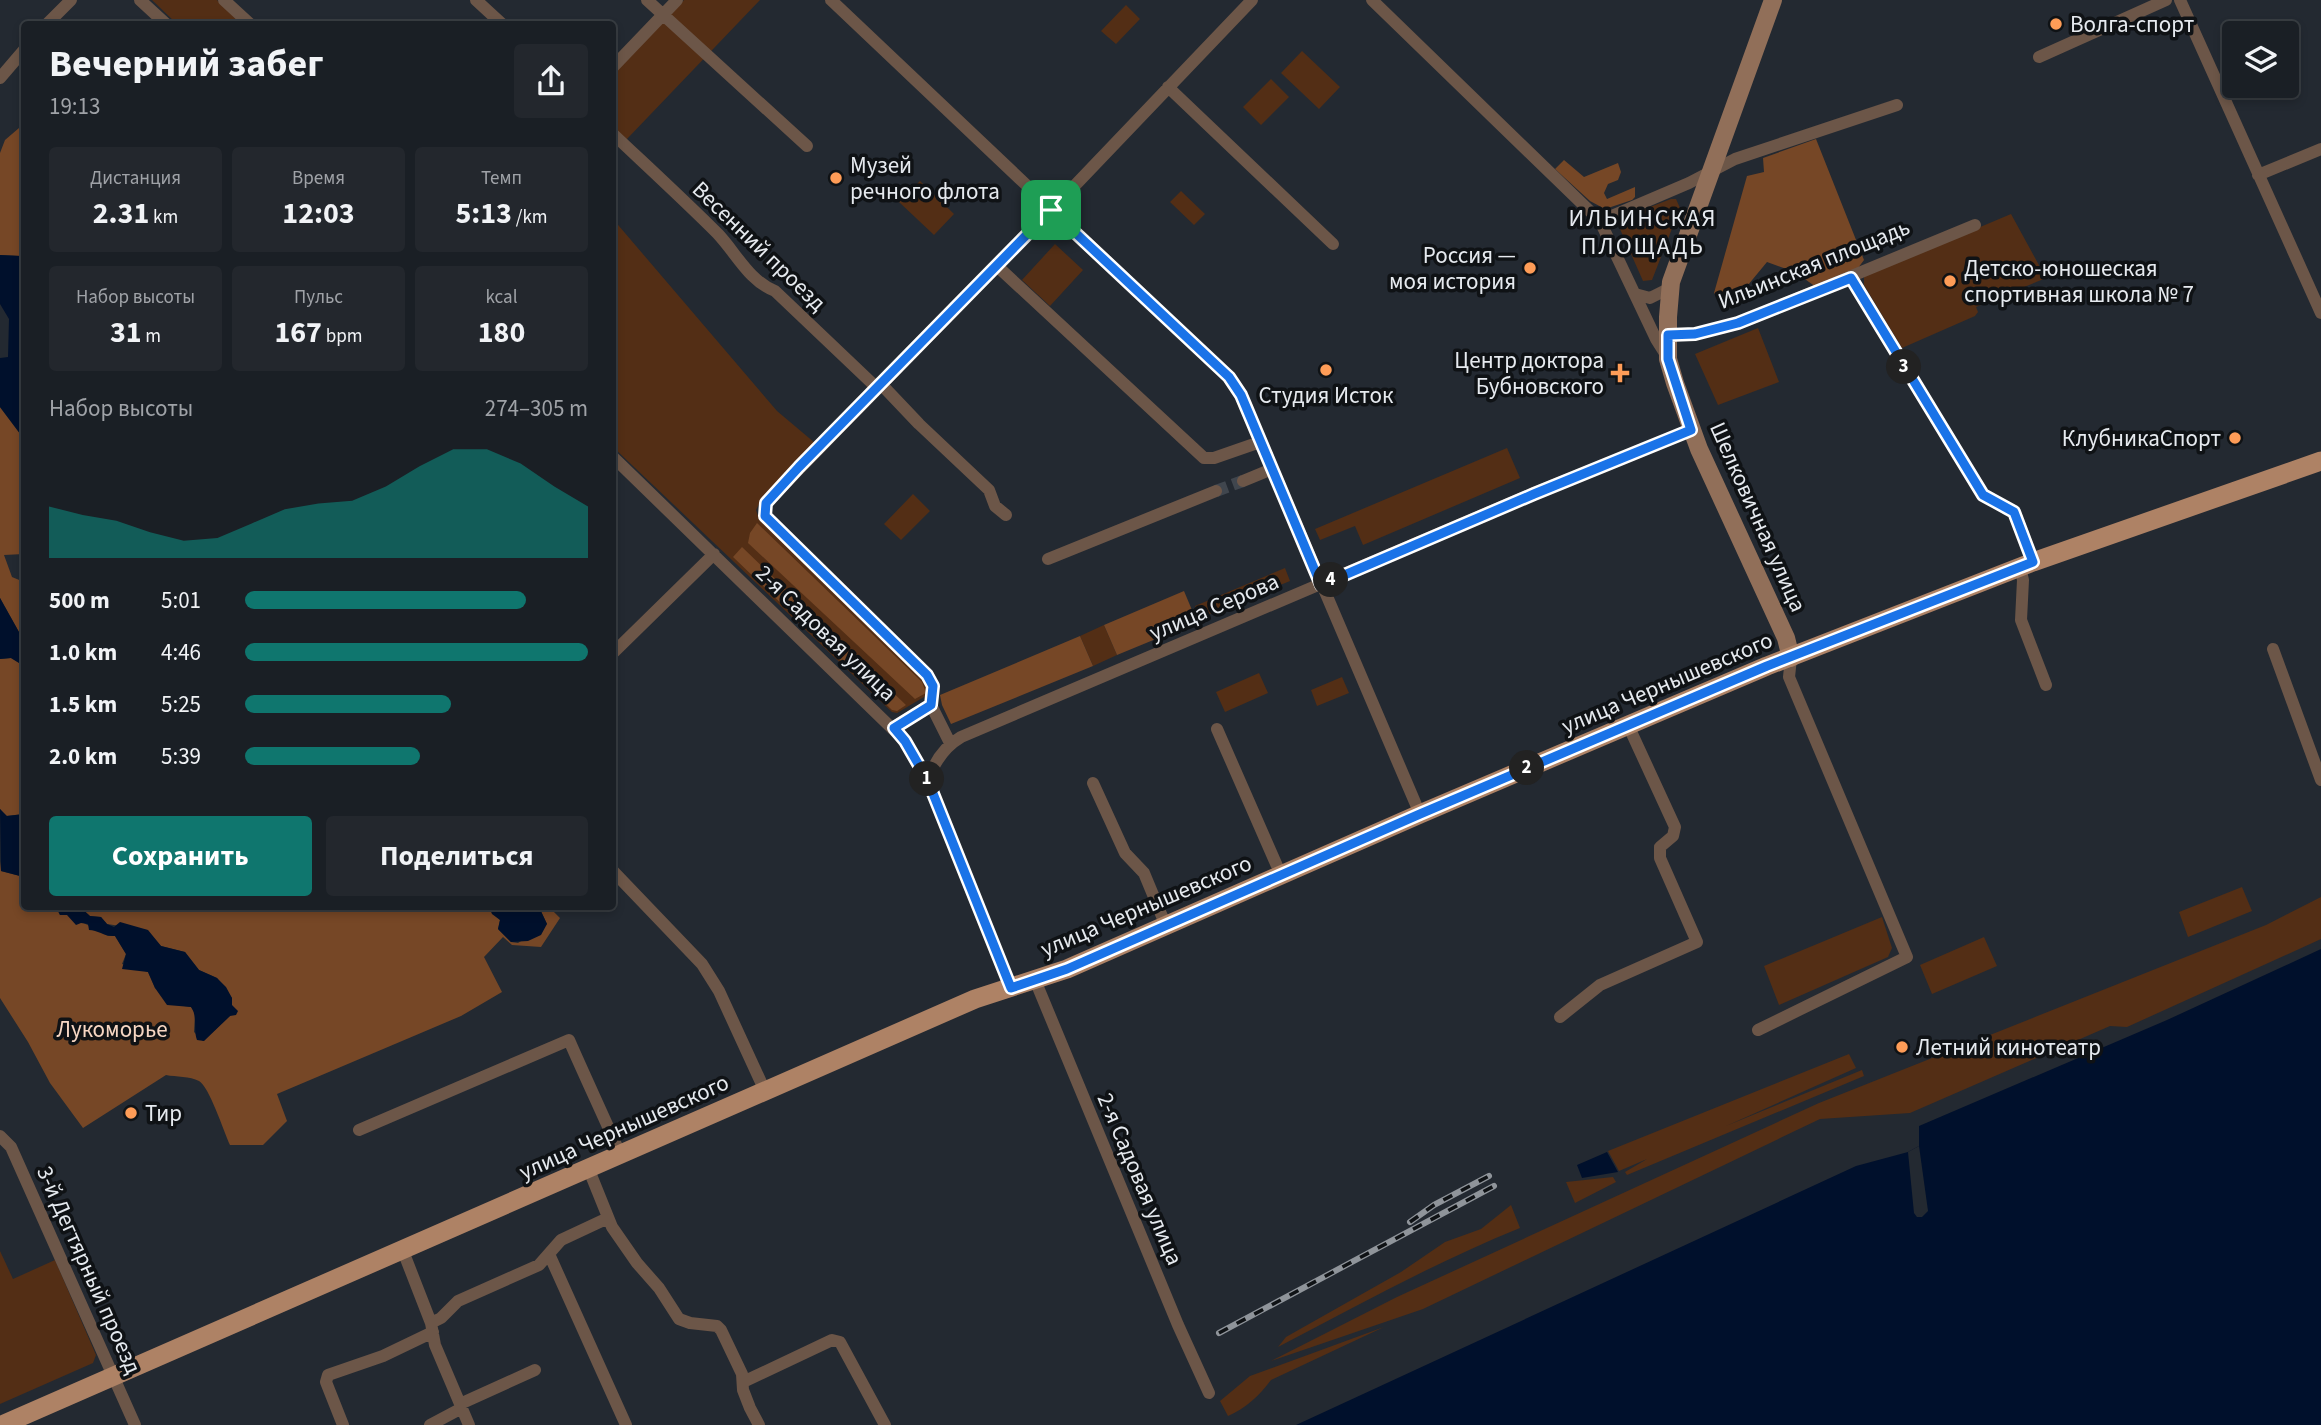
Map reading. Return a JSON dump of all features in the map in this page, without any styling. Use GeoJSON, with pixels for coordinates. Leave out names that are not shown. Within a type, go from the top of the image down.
{"type":"FeatureCollection","features":[{"type":"Feature","properties":{"kind":"main road","name":"улица Чернышевского"},"geometry":{"type":"LineString","coordinates":[[2,1425],[975,999],[1067,969],[1628,725],[2027,565],[2321,460]]}},
{"type":"Feature","properties":{"kind":"street"},"geometry":{"type":"LineString","coordinates":[[50,21],[71,0]]}},
{"type":"Feature","properties":{"kind":"street"},"geometry":{"type":"LineString","coordinates":[[140,0],[163,21]]}},
{"type":"Feature","properties":{"kind":"street"},"geometry":{"type":"LineString","coordinates":[[225,0],[247,21]]}},
{"type":"Feature","properties":{"kind":"street"},"geometry":{"type":"LineString","coordinates":[[476,0],[499,21]]}},
{"type":"Feature","properties":{"kind":"street"},"geometry":{"type":"LineString","coordinates":[[647,0],[807,146]]}},
{"type":"Feature","properties":{"kind":"street"},"geometry":{"type":"LineString","coordinates":[[616,64],[677,0]]}},
{"type":"Feature","properties":{"kind":"street"},"geometry":{"type":"LineString","coordinates":[[831,0],[1229,377],[1241,395],[1420,814]]}},
{"type":"Feature","properties":{"kind":"street"},"geometry":{"type":"LineString","coordinates":[[879,386],[1252,0]]}},
{"type":"Feature","properties":{"kind":"street","name":"Шелковичная улица"},"geometry":{"type":"LineString","coordinates":[[1373,0],[1600,220],[1668,359],[1691,430],[1786,638],[1791,658],[1789,677],[1907,957],[1758,1030]]}},
{"type":"Feature","properties":{"kind":"street"},"geometry":{"type":"LineString","coordinates":[[1668,359],[1670,288],[1773,0]]}},
{"type":"Feature","properties":{"kind":"street"},"geometry":{"type":"LineString","coordinates":[[2039,57],[2166,0]]}},
{"type":"Feature","properties":{"kind":"street"},"geometry":{"type":"LineString","coordinates":[[2180,0],[2321,313]]}},
{"type":"Feature","properties":{"kind":"street"},"geometry":{"type":"LineString","coordinates":[[0,78],[21,54]]}},
{"type":"Feature","properties":{"kind":"street"},"geometry":{"type":"LineString","coordinates":[[1168,87],[1333,244]]}},
{"type":"Feature","properties":{"kind":"street"},"geometry":{"type":"LineString","coordinates":[[1600,220],[1735,159],[1897,105]]}},
{"type":"Feature","properties":{"kind":"street","name":"Весенний проезд"},"geometry":{"type":"LineString","coordinates":[[616,137],[720,237],[748,271],[765,287],[775,290],[989,490],[995,506],[1006,515]]}},
{"type":"Feature","properties":{"kind":"street"},"geometry":{"type":"LineString","coordinates":[[2258,175],[2321,149]]}},
{"type":"Feature","properties":{"kind":"street","name":"Ильинская площадь"},"geometry":{"type":"LineString","coordinates":[[1668,335],[1695,334],[1738,323],[1975,225]]}},
{"type":"Feature","properties":{"kind":"street"},"geometry":{"type":"LineString","coordinates":[[997,265],[1204,458],[1214,458],[1260,442]]}},
{"type":"Feature","properties":{"kind":"street"},"geometry":{"type":"LineString","coordinates":[[1851,278],[1983,495],[2014,512],[2027,565],[2023,580],[2021,620],[2046,685]]}},
{"type":"Feature","properties":{"kind":"street"},"geometry":{"type":"LineString","coordinates":[[1635,294],[1650,298],[1670,288]]}},
{"type":"Feature","properties":{"kind":"street","name":"2-я Садовая улица"},"geometry":{"type":"LineString","coordinates":[[879,386],[766,503],[765,516],[927,675],[933,686],[931,705],[950,743]]}},
{"type":"Feature","properties":{"kind":"street","name":"улица Серова"},"geometry":{"type":"LineString","coordinates":[[950,743],[1534,494],[1691,430]]}},
{"type":"Feature","properties":{"kind":"street","name":"2-я Садовая улица"},"geometry":{"type":"LineString","coordinates":[[616,461],[905,741],[928,781],[1011,988]]}},
{"type":"Feature","properties":{"kind":"street"},"geometry":{"type":"LineString","coordinates":[[1243,481],[1272,470]]}},
{"type":"Feature","properties":{"kind":"street"},"geometry":{"type":"LineString","coordinates":[[1048,559],[1216,491]]}},
{"type":"Feature","properties":{"kind":"street"},"geometry":{"type":"LineString","coordinates":[[616,650],[714,554]]}},
{"type":"Feature","properties":{"kind":"street"},"geometry":{"type":"LineString","coordinates":[[2273,649],[2321,780]]}},
{"type":"Feature","properties":{"kind":"street"},"geometry":{"type":"LineString","coordinates":[[894,728],[931,705]]}},
{"type":"Feature","properties":{"kind":"street"},"geometry":{"type":"LineString","coordinates":[[1560,1017],[1600,985],[1697,942],[1660,859],[1660,847],[1673,836],[1675,827],[1628,725]]}},
{"type":"Feature","properties":{"kind":"street"},"geometry":{"type":"LineString","coordinates":[[1217,729],[1281,875]]}},
{"type":"Feature","properties":{"kind":"street"},"geometry":{"type":"LineString","coordinates":[[928,781],[932,768],[950,743]]}},
{"type":"Feature","properties":{"kind":"street"},"geometry":{"type":"LineString","coordinates":[[1093,783],[1125,853],[1144,873],[1166,926]]}},
{"type":"Feature","properties":{"kind":"street"},"geometry":{"type":"LineString","coordinates":[[616,874],[702,964],[719,991],[765,1091]]}},
{"type":"Feature","properties":{"kind":"street","name":"2-я Садовая улица"},"geometry":{"type":"LineString","coordinates":[[1035,980],[1209,1393]]}},
{"type":"Feature","properties":{"kind":"street"},"geometry":{"type":"LineString","coordinates":[[359,1130],[569,1040],[621,1156]]}},
{"type":"Feature","properties":{"kind":"street","name":"3-й Дегтярный проезд"},"geometry":{"type":"LineString","coordinates":[[0,1136],[11,1147],[135,1425]]}},
{"type":"Feature","properties":{"kind":"street"},"geometry":{"type":"LineString","coordinates":[[589,1170],[608,1218],[637,1263],[659,1288],[679,1319],[717,1326],[721,1330],[742,1374],[750,1408],[759,1425]]}},
{"type":"Feature","properties":{"kind":"street"},"geometry":{"type":"LineString","coordinates":[[343,1425],[326,1378],[328,1374],[383,1356],[432,1327],[458,1301],[539,1265],[561,1240],[608,1218]]}},
{"type":"Feature","properties":{"kind":"street"},"geometry":{"type":"LineString","coordinates":[[403,1251],[432,1327],[435,1345],[469,1425]]}},
{"type":"Feature","properties":{"kind":"street"},"geometry":{"type":"LineString","coordinates":[[549,1254],[626,1425]]}},
{"type":"Feature","properties":{"kind":"street"},"geometry":{"type":"LineString","coordinates":[[743,1382],[832,1340],[840,1342],[885,1425]]}},
{"type":"Feature","properties":{"kind":"street"},"geometry":{"type":"LineString","coordinates":[[430,1425],[461,1406],[535,1370]]}},
{"type":"Feature","properties":{"kind":"shaded area"},"geometry":{"type":"Polygon","coordinates":[[[152,0],[217,0],[239,21],[174,21],[152,0]]]}},
{"type":"Feature","properties":{"kind":"shaded area"},"geometry":{"type":"Polygon","coordinates":[[[684,0],[760,0],[626,140],[616,131],[616,71],[684,0]]]}},
{"type":"Feature","properties":{"kind":"shaded area"},"geometry":{"type":"Polygon","coordinates":[[[1126,5],[1140,19],[1116,44],[1101,31],[1126,5]]]}},
{"type":"Feature","properties":{"kind":"shaded area"},"geometry":{"type":"Polygon","coordinates":[[[1302,51],[1340,87],[1319,109],[1281,73],[1302,51]]]}},
{"type":"Feature","properties":{"kind":"shaded area"},"geometry":{"type":"Polygon","coordinates":[[[1271,79],[1289,97],[1261,125],[1243,107],[1271,79]]]}},
{"type":"Feature","properties":{"kind":"shaded area"},"geometry":{"type":"Polygon","coordinates":[[[920,181],[954,214],[934,235],[899,202],[920,181]]]}},
{"type":"Feature","properties":{"kind":"shaded area"},"geometry":{"type":"Polygon","coordinates":[[[1181,191],[1205,214],[1194,225],[1170,202],[1181,191]]]}},
{"type":"Feature","properties":{"kind":"shaded area"},"geometry":{"type":"Polygon","coordinates":[[[1676,199],[1680,208],[1652,280],[1643,281],[1616,220],[1676,199]]]}},
{"type":"Feature","properties":{"kind":"shaded area","name":"Детско-юношеская спортивная школа № 7"},"geometry":{"type":"Polygon","coordinates":[[[2011,214],[2046,278],[1976,307],[1978,312],[1975,316],[1902,348],[1864,285],[1864,276],[2011,214]]]}},
{"type":"Feature","properties":{"kind":"shaded area"},"geometry":{"type":"Polygon","coordinates":[[[616,223],[777,411],[815,443],[761,500],[756,510],[759,519],[924,679],[929,694],[897,713],[892,712],[616,450],[616,223]]]}},
{"type":"Feature","properties":{"kind":"shaded area"},"geometry":{"type":"Polygon","coordinates":[[[1055,244],[1083,270],[1050,306],[1022,280],[1055,244]]]}},
{"type":"Feature","properties":{"kind":"shaded area"},"geometry":{"type":"Polygon","coordinates":[[[1758,328],[1779,382],[1718,405],[1695,354],[1758,328]]]}},
{"type":"Feature","properties":{"kind":"shaded area"},"geometry":{"type":"Polygon","coordinates":[[[1507,448],[1520,478],[1363,545],[1355,526],[1320,540],[1315,529],[1507,448]]]}},
{"type":"Feature","properties":{"kind":"shaded area"},"geometry":{"type":"Polygon","coordinates":[[[913,494],[930,511],[901,540],[884,524],[913,494]]]}},
{"type":"Feature","properties":{"kind":"shaded area"},"geometry":{"type":"Polygon","coordinates":[[[1285,568],[1290,581],[1200,618],[1195,606],[1285,568]]]}},
{"type":"Feature","properties":{"kind":"shaded area"},"geometry":{"type":"Polygon","coordinates":[[[1104,625],[1117,655],[1093,666],[1080,636],[1104,625]]]}},
{"type":"Feature","properties":{"kind":"shaded area"},"geometry":{"type":"Polygon","coordinates":[[[1259,673],[1268,693],[1225,712],[1216,692],[1259,673]]]}},
{"type":"Feature","properties":{"kind":"shaded area"},"geometry":{"type":"Polygon","coordinates":[[[1342,677],[1349,693],[1317,706],[1311,690],[1342,677]]]}},
{"type":"Feature","properties":{"kind":"shaded area"},"geometry":{"type":"Polygon","coordinates":[[[2242,887],[2252,911],[2188,937],[2179,912],[2242,887]]]}},
{"type":"Feature","properties":{"kind":"shaded area"},"geometry":{"type":"Polygon","coordinates":[[[2321,897],[2321,939],[2127,1027],[2110,1026],[1910,1113],[1820,1119],[1423,1309],[1271,1361],[1397,1297],[1819,1103],[2266,925],[2321,897]]]}},
{"type":"Feature","properties":{"kind":"shaded area"},"geometry":{"type":"Polygon","coordinates":[[[1882,917],[1892,948],[1888,957],[1779,1005],[1764,966],[1882,917]]]}},
{"type":"Feature","properties":{"kind":"shaded area"},"geometry":{"type":"Polygon","coordinates":[[[1984,937],[1997,966],[1932,994],[1920,965],[1984,937]]]}},
{"type":"Feature","properties":{"kind":"shaded area"},"geometry":{"type":"Polygon","coordinates":[[[1849,1054],[1856,1068],[1726,1126],[1862,1070],[1864,1076],[1627,1175],[1625,1172],[1647,1159],[1619,1171],[1608,1151],[1849,1054]]]}},
{"type":"Feature","properties":{"kind":"shaded area"},"geometry":{"type":"Polygon","coordinates":[[[1613,1177],[1616,1182],[1575,1203],[1566,1182],[1613,1177]]]}},
{"type":"Feature","properties":{"kind":"shaded area"},"geometry":{"type":"Polygon","coordinates":[[[1511,1205],[1520,1228],[1428,1270],[1278,1347],[1286,1337],[1401,1272],[1445,1242],[1481,1229],[1511,1205]]]}},
{"type":"Feature","properties":{"kind":"shaded area"},"geometry":{"type":"Polygon","coordinates":[[[0,1251],[13,1279],[55,1260],[96,1355],[93,1363],[0,1404],[0,1251]]]}},
{"type":"Feature","properties":{"kind":"shaded area"},"geometry":{"type":"Polygon","coordinates":[[[1384,1327],[1271,1380],[1252,1401],[1228,1416],[1220,1401],[1250,1376],[1384,1327]]]}},
{"type":"Feature","properties":{"kind":"green space"},"geometry":{"type":"Polygon","coordinates":[[[21,123],[21,256],[0,255],[0,153],[5,140],[21,123]]]}},
{"type":"Feature","properties":{"kind":"green space"},"geometry":{"type":"Polygon","coordinates":[[[1816,139],[1864,260],[1855,272],[1816,287],[1795,272],[1767,262],[1729,308],[1714,293],[1747,176],[1764,172],[1763,158],[1816,139]]]}},
{"type":"Feature","properties":{"kind":"green space"},"geometry":{"type":"Polygon","coordinates":[[[1564,160],[1584,177],[1618,163],[1621,172],[1618,180],[1608,184],[1604,193],[1607,199],[1635,187],[1635,197],[1605,209],[1590,201],[1555,169],[1564,160]]]}},
{"type":"Feature","properties":{"kind":"green space"},"geometry":{"type":"Polygon","coordinates":[[[0,407],[21,435],[21,554],[4,555],[12,577],[21,581],[21,636],[0,598],[0,407]]]}},
{"type":"Feature","properties":{"kind":"green space"},"geometry":{"type":"Polygon","coordinates":[[[757,523],[922,682],[926,693],[915,699],[748,543],[750,533],[757,523]]]}},
{"type":"Feature","properties":{"kind":"green space"},"geometry":{"type":"Polygon","coordinates":[[[742,547],[906,705],[897,711],[892,710],[733,557],[742,547]]]}},
{"type":"Feature","properties":{"kind":"green space"},"geometry":{"type":"Polygon","coordinates":[[[1184,591],[1197,622],[1117,655],[1104,625],[1184,591]]]}},
{"type":"Feature","properties":{"kind":"green space"},"geometry":{"type":"Polygon","coordinates":[[[1080,636],[1093,666],[951,724],[940,695],[1080,636]]]}},
{"type":"Feature","properties":{"kind":"green space"},"geometry":{"type":"Polygon","coordinates":[[[11,658],[21,664],[21,814],[6,816],[0,809],[0,659],[11,658]]]}},
{"type":"Feature","properties":{"kind":"green space","name":"Лукоморье"},"geometry":{"type":"Polygon","coordinates":[[[0,861],[1,871],[21,875],[21,910],[58,910],[60,915],[67,914],[108,936],[115,936],[126,954],[122,964],[148,972],[155,988],[184,1006],[191,1007],[195,1013],[194,1032],[203,1041],[230,1016],[232,998],[217,978],[199,970],[185,952],[161,946],[147,930],[107,924],[101,917],[90,916],[83,910],[492,910],[500,920],[498,929],[511,942],[518,943],[547,924],[540,910],[552,910],[560,918],[541,947],[512,945],[503,937],[484,957],[502,992],[461,1016],[277,1094],[287,1121],[263,1145],[230,1145],[203,1085],[195,1079],[166,1075],[83,1128],[50,1083],[0,998],[0,861]]]}},
{"type":"Feature","properties":{"kind":"water"},"geometry":{"type":"Polygon","coordinates":[[[0,255],[21,256],[21,435],[0,407],[0,358],[8,357],[9,319],[0,304],[0,255]]]}},
{"type":"Feature","properties":{"kind":"water"},"geometry":{"type":"Polygon","coordinates":[[[0,598],[21,636],[21,664],[11,658],[0,659],[0,598]]]}},
{"type":"Feature","properties":{"kind":"water"},"geometry":{"type":"Polygon","coordinates":[[[0,809],[7,816],[21,814],[21,875],[1,871],[0,809]]]}},
{"type":"Feature","properties":{"kind":"water"},"geometry":{"type":"Polygon","coordinates":[[[58,910],[83,910],[90,916],[101,917],[114,927],[120,922],[148,930],[161,946],[185,952],[199,970],[217,978],[232,998],[232,1005],[238,1011],[236,1015],[230,1016],[204,1041],[197,1040],[191,1007],[167,1005],[148,972],[122,969],[126,954],[115,936],[89,930],[88,924],[76,925],[67,915],[60,915],[58,910]]]}},
{"type":"Feature","properties":{"kind":"water"},"geometry":{"type":"Polygon","coordinates":[[[490,910],[540,910],[547,924],[541,935],[528,941],[511,942],[498,929],[500,920],[490,910]]]}},
{"type":"Feature","properties":{"kind":"water"},"geometry":{"type":"Polygon","coordinates":[[[2321,949],[2321,1425],[1296,1425],[1856,1166],[1908,1152],[1919,1146],[1919,1126],[2167,1020],[2321,949]]]}},
{"type":"Feature","properties":{"kind":"water"},"geometry":{"type":"Polygon","coordinates":[[[1607,1152],[1618,1172],[1582,1178],[1577,1165],[1607,1152]]]}},
{"type":"Feature","properties":{"kind":"pier"},"geometry":{"type":"Polygon","coordinates":[[[1919,1146],[1928,1211],[1922,1217],[1917,1217],[1914,1213],[1908,1152],[1919,1146]]]}},
{"type":"Feature","properties":{"kind":"tunnel"},"geometry":{"type":"LineString","coordinates":[[1216,491],[1243,481]]}},
{"type":"Feature","properties":{"kind":"railway"},"geometry":{"type":"LineString","coordinates":[[1410,1222],[1434,1205],[1489,1176]]}},
{"type":"Feature","properties":{"kind":"railway"},"geometry":{"type":"LineString","coordinates":[[1219,1333],[1494,1186]]}},
{"type":"Feature","properties":{"kind":"place","name":"Волга-спорт"},"geometry":{"type":"Point","coordinates":[2056,24]}},
{"type":"Feature","properties":{"kind":"place","name":"Музей речного флота"},"geometry":{"type":"Point","coordinates":[836,178]}},
{"type":"Feature","properties":{"kind":"place","name":"Россия — моя история"},"geometry":{"type":"Point","coordinates":[1530,268]}},
{"type":"Feature","properties":{"kind":"place","name":"Детско-юношеская спортивная школа № 7"},"geometry":{"type":"Point","coordinates":[1950,281]}},
{"type":"Feature","properties":{"kind":"place","name":"Студия Исток"},"geometry":{"type":"Point","coordinates":[1326,370]}},
{"type":"Feature","properties":{"kind":"place","name":"Центр доктора Бубновского"},"geometry":{"type":"Point","coordinates":[1620,373]}},
{"type":"Feature","properties":{"kind":"place","name":"КлубникаСпорт"},"geometry":{"type":"Point","coordinates":[2235,438]}},
{"type":"Feature","properties":{"kind":"place","name":"Летний кинотеатр"},"geometry":{"type":"Point","coordinates":[1902,1047]}},
{"type":"Feature","properties":{"kind":"place","name":"Тир"},"geometry":{"type":"Point","coordinates":[131,1113]}},
{"type":"Feature","properties":{"kind":"district","name":"ИЛЬИНСКАЯ ПЛОЩАДЬ"},"geometry":{"type":"Point","coordinates":[1643,232]}},
{"type":"Feature","properties":{"kind":"route"},"geometry":{"type":"LineString","coordinates":[[1051,210],[1229,377],[1241,395],[1321,585],[1691,430],[1668,359],[1668,335],[1695,334],[1738,323],[1851,278],[1983,495],[2014,512],[2033,562],[1767,666],[1067,969],[1011,988],[928,781],[905,741],[894,728],[931,705],[933,686],[927,675],[765,516],[764,509],[766,503],[799,467],[1051,210]]}}]}
